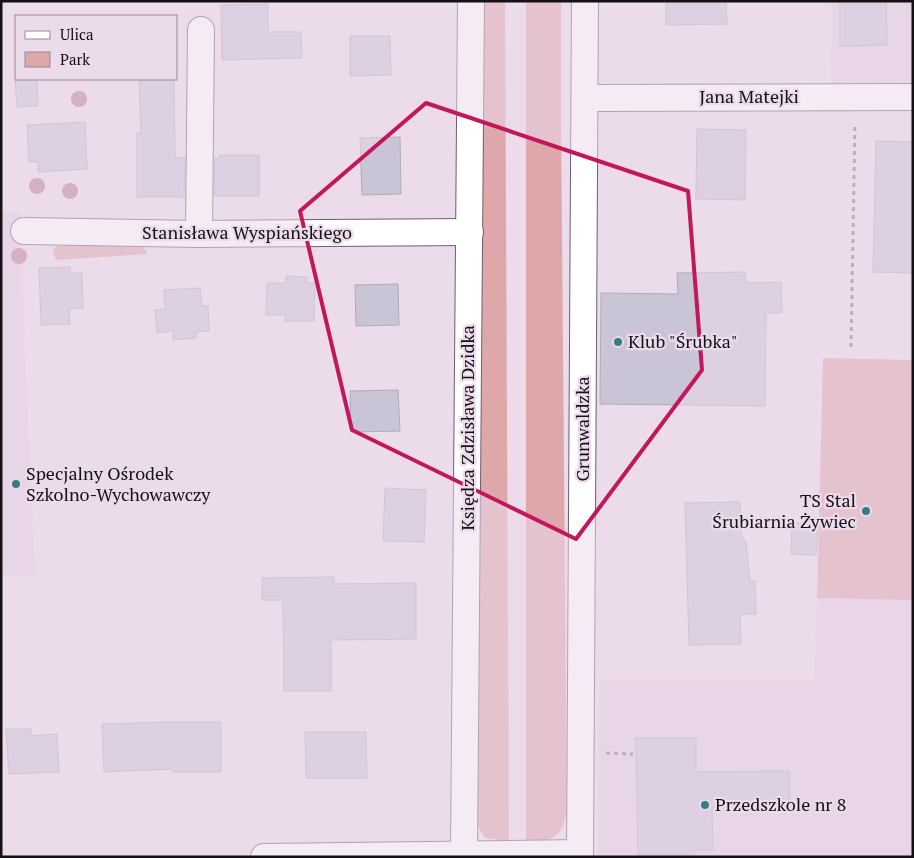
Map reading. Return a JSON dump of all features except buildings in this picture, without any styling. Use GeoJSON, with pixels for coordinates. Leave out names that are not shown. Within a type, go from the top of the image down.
{"type":"FeatureCollection","features":[{"type":"Feature","properties":{"kind":"street","name":"Księdza Zdzisława Dzidka"},"geometry":{"type":"LineString","coordinates":[[452,855],[470,232],[472,1]]}},
{"type":"Feature","properties":{"kind":"street","name":"Grunwaldzka"},"geometry":{"type":"LineString","coordinates":[[580,855],[585,1]]}},
{"type":"Feature","properties":{"kind":"street"},"geometry":{"type":"LineString","coordinates":[[199,234],[201,30]]}},
{"type":"Feature","properties":{"kind":"street","name":"Jana Matejki"},"geometry":{"type":"LineString","coordinates":[[585,98],[913,97]]}},
{"type":"Feature","properties":{"kind":"street","name":"Stanisława Wyspiańskiego"},"geometry":{"type":"LineString","coordinates":[[24,231],[199,234],[470,232]]}},
{"type":"Feature","properties":{"kind":"street"},"geometry":{"type":"LineString","coordinates":[[264,857],[580,855]]}},
{"type":"Feature","properties":{"kind":"path"},"geometry":{"type":"LineString","coordinates":[[851,347],[856,97]]}},
{"type":"Feature","properties":{"kind":"highlighted area"},"geometry":{"type":"Polygon","coordinates":[[[426,103],[688,191],[702,370],[576,539],[352,430],[300,211],[426,103]]]}},
{"type":"Feature","properties":{"kind":"shaded area"},"geometry":{"type":"Polygon","coordinates":[[[831,1],[913,1],[913,97],[832,97],[831,1]]]}},
{"type":"Feature","properties":{"kind":"shaded area","name":"Specjalny Ośrodek Szkolno-Wychowawczy"},"geometry":{"type":"Polygon","coordinates":[[[21,213],[35,575],[1,575],[1,214],[21,213]]]}},
{"type":"Feature","properties":{"kind":"shaded area"},"geometry":{"type":"Polygon","coordinates":[[[817,598],[913,600],[913,857],[598,857],[600,681],[814,681],[817,598]]]}},
{"type":"Feature","properties":{"kind":"green space"},"geometry":{"type":"Polygon","coordinates":[[[484,1],[505,1],[509,841],[485,838],[475,821],[481,417],[484,1]]]}},
{"type":"Feature","properties":{"kind":"green space"},"geometry":{"type":"Polygon","coordinates":[[[526,1],[561,1],[567,811],[562,827],[557,834],[549,839],[535,842],[526,841],[526,1]]]}},
{"type":"Feature","properties":{"kind":"green space"},"geometry":{"type":"Polygon","coordinates":[[[142,243],[147,254],[57,260],[53,250],[57,246],[142,243]]]}},
{"type":"Feature","properties":{"kind":"green space","name":"TS Stal Śrubiarnia Żywiec"},"geometry":{"type":"Polygon","coordinates":[[[823,358],[913,360],[913,600],[817,598],[823,358]]]}},
{"type":"Feature","properties":{"kind":"place","name":"Klub \"Śrubka\""},"geometry":{"type":"Point","coordinates":[618,342]}},
{"type":"Feature","properties":{"kind":"place","name":"Specjalny Ośrodek Szkolno-Wychowawczy"},"geometry":{"type":"Point","coordinates":[16,484]}},
{"type":"Feature","properties":{"kind":"place","name":"TS Stal Śrubiarnia Żywiec"},"geometry":{"type":"Point","coordinates":[866,511]}},
{"type":"Feature","properties":{"kind":"place","name":"Przedszkole nr 8"},"geometry":{"type":"Point","coordinates":[705,805]}}]}
